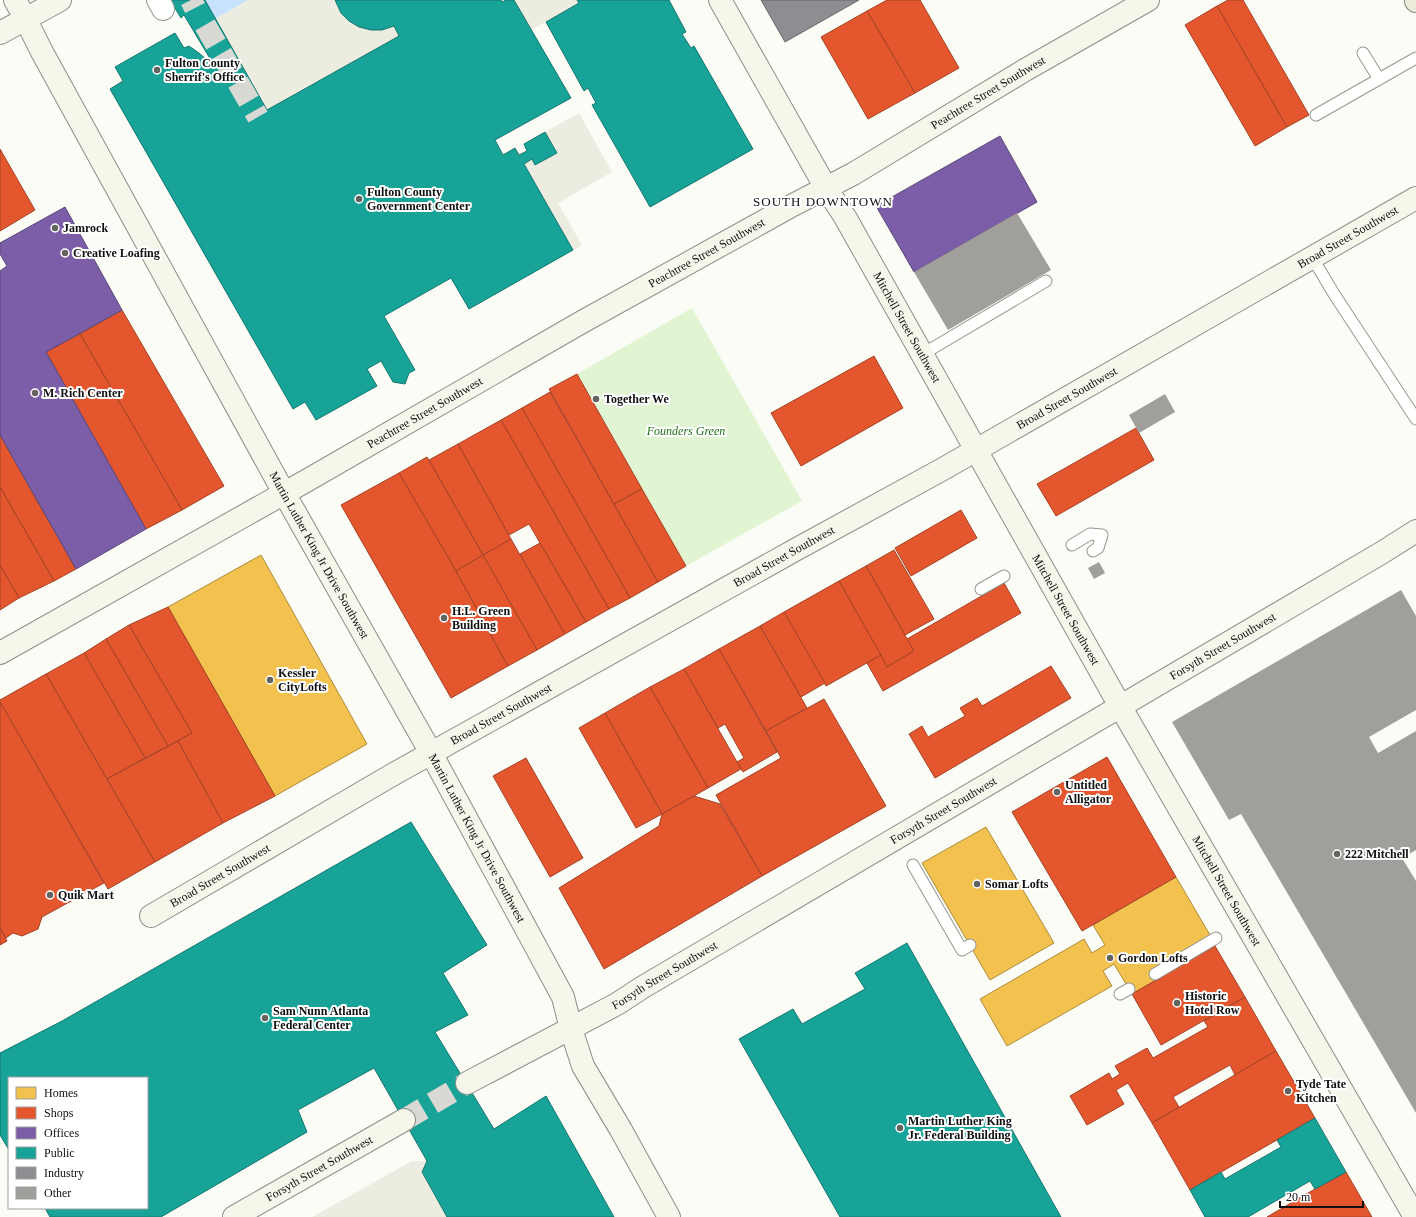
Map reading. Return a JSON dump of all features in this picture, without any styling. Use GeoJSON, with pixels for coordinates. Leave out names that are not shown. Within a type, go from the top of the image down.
{"type":"FeatureCollection","features":[{"type":"Feature","properties":{"kind":"main road"},"geometry":{"type":"LineString","coordinates":[[15,0],[26,20]]}},
{"type":"Feature","properties":{"kind":"main road"},"geometry":{"type":"LineString","coordinates":[[0,33],[60,0]]}},
{"type":"Feature","properties":{"kind":"main road","name":"Mitchell Street Southwest"},"geometry":{"type":"LineString","coordinates":[[720,0],[826,188],[845,217],[921,355],[1120,706],[1415,1217]]}},
{"type":"Feature","properties":{"kind":"main road","name":"Peachtree Street Southwest"},"geometry":{"type":"LineString","coordinates":[[0,653],[284,493],[582,322],[793,205],[853,174],[1025,70],[1145,1]]}},
{"type":"Feature","properties":{"kind":"main road","name":"Martin Luther King Jr Drive Southwest"},"geometry":{"type":"LineString","coordinates":[[26,20],[42,52],[284,493],[431,753],[563,997],[571,1029],[583,1066],[670,1217]]}},
{"type":"Feature","properties":{"kind":"main road","name":"Broad Street Southwest"},"geometry":{"type":"LineString","coordinates":[[152,916],[385,779],[943,469],[1416,198]]}},
{"type":"Feature","properties":{"kind":"main road","name":"Forsyth Street Southwest"},"geometry":{"type":"LineString","coordinates":[[467,1084],[617,1004],[650,983],[1120,706],[1383,552],[1414,536]]}},
{"type":"Feature","properties":{"kind":"main road","name":"Forsyth Street Southwest"},"geometry":{"type":"LineString","coordinates":[[234,1217],[404,1120]]}},
{"type":"Feature","properties":{"kind":"lane"},"geometry":{"type":"LineString","coordinates":[[1364,53],[1379,79]]}},
{"type":"Feature","properties":{"kind":"lane"},"geometry":{"type":"LineString","coordinates":[[1316,115],[1416,58]]}},
{"type":"Feature","properties":{"kind":"lane"},"geometry":{"type":"LineString","coordinates":[[1312,257],[1334,294],[1416,419]]}},
{"type":"Feature","properties":{"kind":"lane"},"geometry":{"type":"LineString","coordinates":[[921,355],[1046,281]]}},
{"type":"Feature","properties":{"kind":"lane"},"geometry":{"type":"LineString","coordinates":[[1072,545],[1090,534],[1102,535],[1098,548],[1093,551]]}},
{"type":"Feature","properties":{"kind":"lane"},"geometry":{"type":"LineString","coordinates":[[981,589],[1004,576]]}},
{"type":"Feature","properties":{"kind":"lane"},"geometry":{"type":"LineString","coordinates":[[913,865],[962,950],[970,946]]}},
{"type":"Feature","properties":{"kind":"lane"},"geometry":{"type":"LineString","coordinates":[[1155,974],[1216,938]]}},
{"type":"Feature","properties":{"kind":"green space","name":"Founders Green"},"geometry":{"type":"Polygon","coordinates":[[[692,308],[802,501],[686,566],[577,374],[692,308]]]}},
{"type":"Feature","properties":{"kind":"shaded area"},"geometry":{"type":"Polygon","coordinates":[[[248,0],[335,0],[341,13],[349,21],[359,27],[371,30],[382,30],[394,26],[399,36],[267,110],[215,19],[248,0]]]}},
{"type":"Feature","properties":{"kind":"shaded area"},"geometry":{"type":"Polygon","coordinates":[[[514,0],[577,0],[579,3],[531,30],[514,0]]]}},
{"type":"Feature","properties":{"kind":"shaded area"},"geometry":{"type":"Polygon","coordinates":[[[579,113],[612,172],[558,203],[582,245],[573,250],[524,164],[532,159],[536,165],[556,153],[545,132],[579,113]]]}},
{"type":"Feature","properties":{"kind":"shaded area"},"geometry":{"type":"Polygon","coordinates":[[[412,1161],[427,1161],[422,1173],[447,1217],[312,1217],[412,1161]]]}},
{"type":"Feature","properties":{"kind":"water"},"geometry":{"type":"Polygon","coordinates":[[[248,0],[215,19],[205,1],[248,0]]]}},
{"type":"Feature","properties":{"kind":"building: Homes","name":"Kessler CityLofts"},"geometry":{"type":"Polygon","coordinates":[[[261,555],[367,744],[275,796],[168,607],[261,555]]]}},
{"type":"Feature","properties":{"kind":"building: Homes","name":"Somar Lofts"},"geometry":{"type":"Polygon","coordinates":[[[986,827],[1054,943],[990,980],[922,863],[986,827]]]}},
{"type":"Feature","properties":{"kind":"building: Homes","name":"Gordon Lofts"},"geometry":{"type":"Polygon","coordinates":[[[1176,877],[1210,935],[1152,969],[1158,979],[1132,994],[1114,964],[1103,971],[1112,986],[1007,1046],[980,999],[1084,939],[1092,953],[1105,945],[1093,925],[1176,877]]]}},
{"type":"Feature","properties":{"kind":"building: Shops"},"geometry":{"type":"Polygon","coordinates":[[[887,0],[920,0],[959,68],[915,93],[867,11],[887,0]]]}},
{"type":"Feature","properties":{"kind":"building: Shops"},"geometry":{"type":"Polygon","coordinates":[[[1228,0],[1243,0],[1309,115],[1287,127],[1217,6],[1228,0]]]}},
{"type":"Feature","properties":{"kind":"building: Shops"},"geometry":{"type":"Polygon","coordinates":[[[1217,6],[1287,127],[1255,146],[1185,25],[1217,6]]]}},
{"type":"Feature","properties":{"kind":"building: Shops"},"geometry":{"type":"Polygon","coordinates":[[[867,11],[915,93],[868,119],[821,37],[867,11]]]}},
{"type":"Feature","properties":{"kind":"building: Shops"},"geometry":{"type":"Polygon","coordinates":[[[0,149],[35,210],[0,231],[0,149]]]}},
{"type":"Feature","properties":{"kind":"building: Shops"},"geometry":{"type":"Polygon","coordinates":[[[122,310],[224,486],[182,510],[80,334],[122,310]]]}},
{"type":"Feature","properties":{"kind":"building: Shops"},"geometry":{"type":"Polygon","coordinates":[[[80,334],[182,510],[146,529],[46,352],[80,334]]]}},
{"type":"Feature","properties":{"kind":"building: Shops"},"geometry":{"type":"Polygon","coordinates":[[[874,356],[903,408],[801,466],[771,413],[874,356]]]}},
{"type":"Feature","properties":{"kind":"building: Shops"},"geometry":{"type":"Polygon","coordinates":[[[577,374],[642,489],[614,504],[549,389],[577,374]]]}},
{"type":"Feature","properties":{"kind":"building: Shops"},"geometry":{"type":"Polygon","coordinates":[[[550,392],[658,582],[630,598],[522,408],[550,392]]]}},
{"type":"Feature","properties":{"kind":"building: Shops"},"geometry":{"type":"Polygon","coordinates":[[[522,408],[630,598],[609,609],[501,420],[522,408]]]}},
{"type":"Feature","properties":{"kind":"building: Shops"},"geometry":{"type":"Polygon","coordinates":[[[501,420],[609,609],[586,622],[529,524],[509,535],[458,444],[501,420]]]}},
{"type":"Feature","properties":{"kind":"building: Shops"},"geometry":{"type":"Polygon","coordinates":[[[1136,428],[1154,460],[1056,516],[1037,484],[1136,428]]]}},
{"type":"Feature","properties":{"kind":"building: Shops"},"geometry":{"type":"Polygon","coordinates":[[[0,435],[76,569],[54,581],[0,487],[0,435]]]}},
{"type":"Feature","properties":{"kind":"building: Shops"},"geometry":{"type":"Polygon","coordinates":[[[458,444],[511,539],[483,555],[429,460],[458,444]]]}},
{"type":"Feature","properties":{"kind":"building: Shops"},"geometry":{"type":"Polygon","coordinates":[[[427,457],[483,555],[456,571],[399,473],[427,457]]]}},
{"type":"Feature","properties":{"kind":"building: Shops","name":"H.L. Green Building"},"geometry":{"type":"Polygon","coordinates":[[[399,473],[456,571],[508,666],[451,698],[341,505],[399,473]]]}},
{"type":"Feature","properties":{"kind":"building: Shops"},"geometry":{"type":"Polygon","coordinates":[[[0,487],[54,581],[19,598],[0,565],[0,487]]]}},
{"type":"Feature","properties":{"kind":"building: Shops"},"geometry":{"type":"Polygon","coordinates":[[[642,489],[686,566],[658,582],[614,504],[642,489]]]}},
{"type":"Feature","properties":{"kind":"building: Shops"},"geometry":{"type":"Polygon","coordinates":[[[961,510],[977,538],[911,576],[895,548],[961,510]]]}},
{"type":"Feature","properties":{"kind":"building: Shops"},"geometry":{"type":"Polygon","coordinates":[[[511,539],[565,634],[537,650],[483,555],[511,539]]]}},
{"type":"Feature","properties":{"kind":"building: Shops"},"geometry":{"type":"Polygon","coordinates":[[[540,543],[586,622],[565,634],[520,554],[540,543]]]}},
{"type":"Feature","properties":{"kind":"building: Shops"},"geometry":{"type":"Polygon","coordinates":[[[894,550],[934,619],[905,635],[866,566],[894,550]]]}},
{"type":"Feature","properties":{"kind":"building: Shops"},"geometry":{"type":"Polygon","coordinates":[[[483,555],[537,650],[508,666],[456,571],[483,555]]]}},
{"type":"Feature","properties":{"kind":"building: Shops"},"geometry":{"type":"Polygon","coordinates":[[[0,565],[19,598],[0,610],[0,565]]]}},
{"type":"Feature","properties":{"kind":"building: Shops"},"geometry":{"type":"Polygon","coordinates":[[[866,566],[914,651],[887,667],[839,581],[866,566]]]}},
{"type":"Feature","properties":{"kind":"building: Shops"},"geometry":{"type":"Polygon","coordinates":[[[839,581],[881,655],[826,686],[784,612],[839,581]]]}},
{"type":"Feature","properties":{"kind":"building: Shops"},"geometry":{"type":"Polygon","coordinates":[[[1004,583],[1021,613],[883,691],[867,663],[881,655],[887,667],[914,651],[907,639],[1004,583]]]}},
{"type":"Feature","properties":{"kind":"building: Shops"},"geometry":{"type":"Polygon","coordinates":[[[168,607],[275,796],[223,823],[178,741],[192,733],[129,625],[168,607]]]}},
{"type":"Feature","properties":{"kind":"building: Shops"},"geometry":{"type":"Polygon","coordinates":[[[784,612],[825,683],[801,697],[760,626],[784,612]]]}},
{"type":"Feature","properties":{"kind":"building: Shops"},"geometry":{"type":"Polygon","coordinates":[[[129,625],[192,733],[168,746],[106,639],[129,625]]]}},
{"type":"Feature","properties":{"kind":"building: Shops"},"geometry":{"type":"Polygon","coordinates":[[[760,626],[807,708],[766,731],[719,649],[760,626]]]}},
{"type":"Feature","properties":{"kind":"building: Shops"},"geometry":{"type":"Polygon","coordinates":[[[106,639],[168,746],[145,758],[84,653],[106,639]]]}},
{"type":"Feature","properties":{"kind":"building: Shops"},"geometry":{"type":"Polygon","coordinates":[[[719,649],[777,752],[743,772],[737,762],[744,758],[725,724],[718,728],[684,669],[719,649]]]}},
{"type":"Feature","properties":{"kind":"building: Shops"},"geometry":{"type":"Polygon","coordinates":[[[84,653],[145,758],[107,779],[46,674],[84,653]]]}},
{"type":"Feature","properties":{"kind":"building: Shops"},"geometry":{"type":"Polygon","coordinates":[[[1051,666],[1071,698],[935,778],[909,734],[922,726],[928,737],[965,716],[960,708],[977,698],[982,706],[1051,666]]]}},
{"type":"Feature","properties":{"kind":"building: Shops"},"geometry":{"type":"Polygon","coordinates":[[[684,669],[741,769],[708,788],[650,687],[684,669]]]}},
{"type":"Feature","properties":{"kind":"building: Shops"},"geometry":{"type":"Polygon","coordinates":[[[46,674],[155,862],[108,889],[0,702],[0,700],[46,674]]]}},
{"type":"Feature","properties":{"kind":"building: Shops"},"geometry":{"type":"Polygon","coordinates":[[[650,687],[708,788],[662,814],[605,713],[650,687]]]}},
{"type":"Feature","properties":{"kind":"building: Shops"},"geometry":{"type":"Polygon","coordinates":[[[824,699],[886,806],[762,876],[716,795],[781,758],[766,731],[824,699]]]}},
{"type":"Feature","properties":{"kind":"building: Shops"},"geometry":{"type":"Polygon","coordinates":[[[0,702],[104,883],[42,917],[38,929],[22,936],[13,933],[6,938],[0,928],[0,702]]]}},
{"type":"Feature","properties":{"kind":"building: Shops"},"geometry":{"type":"Polygon","coordinates":[[[605,713],[662,814],[636,828],[579,728],[605,713]]]}},
{"type":"Feature","properties":{"kind":"building: Shops"},"geometry":{"type":"Polygon","coordinates":[[[178,741],[223,823],[155,862],[107,779],[178,741]]]}},
{"type":"Feature","properties":{"kind":"building: Shops"},"geometry":{"type":"Polygon","coordinates":[[[1107,757],[1176,877],[1082,931],[1012,812],[1107,757]]]}},
{"type":"Feature","properties":{"kind":"building: Shops"},"geometry":{"type":"Polygon","coordinates":[[[526,758],[583,858],[550,877],[493,776],[526,758]]]}},
{"type":"Feature","properties":{"kind":"building: Shops"},"geometry":{"type":"Polygon","coordinates":[[[694,796],[720,804],[762,876],[604,969],[559,888],[659,826],[662,814],[694,796]]]}},
{"type":"Feature","properties":{"kind":"building: Shops"},"geometry":{"type":"Polygon","coordinates":[[[0,928],[7,941],[0,945],[0,928]]]}},
{"type":"Feature","properties":{"kind":"building: Shops"},"geometry":{"type":"Polygon","coordinates":[[[1215,946],[1245,997],[1161,1045],[1132,994],[1215,946]]]}},
{"type":"Feature","properties":{"kind":"building: Shops"},"geometry":{"type":"Polygon","coordinates":[[[1245,997],[1276,1051],[1235,1075],[1230,1065],[1173,1097],[1179,1107],[1152,1123],[1128,1083],[1116,1090],[1124,1104],[1087,1125],[1070,1096],[1109,1073],[1112,1079],[1120,1074],[1115,1066],[1147,1048],[1153,1058],[1208,1027],[1204,1021],[1245,997]]]}},
{"type":"Feature","properties":{"kind":"building: Shops"},"geometry":{"type":"Polygon","coordinates":[[[1276,1051],[1315,1118],[1190,1190],[1152,1123],[1276,1051]]]}},
{"type":"Feature","properties":{"kind":"building: Shops"},"geometry":{"type":"Polygon","coordinates":[[[1346,1172],[1372,1217],[1267,1217],[1315,1189],[1346,1172]]]}},
{"type":"Feature","properties":{"kind":"building: Offices"},"geometry":{"type":"Polygon","coordinates":[[[1000,136],[1037,202],[914,272],[876,206],[1000,136]]]}},
{"type":"Feature","properties":{"kind":"building: Offices","name":"M. Rich Center"},"geometry":{"type":"Polygon","coordinates":[[[65,207],[122,310],[46,352],[146,529],[76,569],[0,435],[0,271],[7,266],[0,254],[0,243],[65,207]]]}},
{"type":"Feature","properties":{"kind":"building: Public","name":"Fulton County Government Center"},"geometry":{"type":"Polygon","coordinates":[[[170,0],[205,0],[267,110],[399,36],[394,26],[382,30],[371,30],[359,27],[349,21],[341,13],[335,0],[501,0],[502,2],[506,0],[514,0],[571,98],[495,140],[503,155],[515,148],[519,155],[527,151],[524,144],[545,132],[557,153],[535,165],[532,159],[524,164],[573,250],[469,309],[451,278],[384,316],[415,370],[409,373],[405,384],[393,382],[381,361],[367,369],[377,386],[316,420],[305,402],[293,409],[110,89],[123,81],[115,67],[175,33],[184,48],[189,46],[215,67],[184,15],[181,18],[170,0]]]}},
{"type":"Feature","properties":{"kind":"building: Public"},"geometry":{"type":"Polygon","coordinates":[[[577,0],[669,0],[686,32],[682,34],[691,48],[694,46],[753,149],[650,207],[592,105],[596,103],[588,88],[584,91],[546,22],[579,3],[577,0]]]}},
{"type":"Feature","properties":{"kind":"building: Public","name":"Sam Nunn Atlanta Federal Center"},"geometry":{"type":"Polygon","coordinates":[[[411,822],[487,945],[443,973],[468,1015],[435,1032],[494,1129],[546,1096],[614,1217],[447,1217],[422,1172],[427,1161],[374,1068],[298,1110],[307,1132],[161,1217],[50,1217],[46,1209],[148,1209],[148,1077],[8,1077],[8,1148],[0,1135],[0,1053],[62,1021],[411,822]]]}},
{"type":"Feature","properties":{"kind":"building: Public","name":"Martin Luther King Jr. Federal Building"},"geometry":{"type":"Polygon","coordinates":[[[907,943],[1061,1217],[840,1217],[739,1039],[793,1009],[802,1024],[865,989],[855,973],[907,943]]]}},
{"type":"Feature","properties":{"kind":"building: Public"},"geometry":{"type":"Polygon","coordinates":[[[1315,1118],[1346,1172],[1315,1189],[1310,1181],[1248,1217],[1205,1217],[1190,1190],[1221,1172],[1225,1179],[1281,1147],[1277,1140],[1315,1118]]]}},
{"type":"Feature","properties":{"kind":"building: Industry"},"geometry":{"type":"Polygon","coordinates":[[[761,0],[859,0],[785,42],[761,0]]]}},
{"type":"Feature","properties":{"kind":"building: Other"},"geometry":{"type":"Polygon","coordinates":[[[1017,213],[1051,270],[948,330],[914,272],[1017,213]]]}},
{"type":"Feature","properties":{"kind":"building: Other"},"geometry":{"type":"Polygon","coordinates":[[[1165,394],[1175,412],[1139,433],[1129,415],[1165,394]]]}},
{"type":"Feature","properties":{"kind":"building: Other"},"geometry":{"type":"Polygon","coordinates":[[[1099,562],[1105,573],[1094,579],[1088,568],[1099,562]]]}},
{"type":"Feature","properties":{"kind":"building: Other","name":"222 Mitchell"},"geometry":{"type":"Polygon","coordinates":[[[1401,590],[1416,616],[1416,710],[1369,737],[1378,753],[1416,731],[1416,850],[1402,858],[1416,881],[1416,1113],[1241,814],[1229,820],[1172,722],[1401,590]]]}},
{"type":"Feature","properties":{"kind":"tunnel"},"geometry":{"type":"LineString","coordinates":[[191,0],[195,8]]}},
{"type":"Feature","properties":{"kind":"tunnel"},"geometry":{"type":"LineString","coordinates":[[205,25],[258,117]]}},
{"type":"Feature","properties":{"kind":"tunnel"},"geometry":{"type":"LineString","coordinates":[[404,1120],[467,1083]]}},
{"type":"Feature","properties":{"kind":"place","name":"Fulton County Sherrif's Office"},"geometry":{"type":"Point","coordinates":[157,70]}},
{"type":"Feature","properties":{"kind":"place","name":"Fulton County Government Center"},"geometry":{"type":"Point","coordinates":[359,199]}},
{"type":"Feature","properties":{"kind":"place","name":"Jamrock"},"geometry":{"type":"Point","coordinates":[55,228]}},
{"type":"Feature","properties":{"kind":"place","name":"Creative Loafing"},"geometry":{"type":"Point","coordinates":[65,253]}},
{"type":"Feature","properties":{"kind":"place","name":"M. Rich Center"},"geometry":{"type":"Point","coordinates":[35,393]}},
{"type":"Feature","properties":{"kind":"place","name":"Together We"},"geometry":{"type":"Point","coordinates":[596,399]}},
{"type":"Feature","properties":{"kind":"place","name":"H.L. Green Building"},"geometry":{"type":"Point","coordinates":[444,618]}},
{"type":"Feature","properties":{"kind":"place","name":"Kessler CityLofts"},"geometry":{"type":"Point","coordinates":[270,680]}},
{"type":"Feature","properties":{"kind":"place","name":"Untitled Alligator"},"geometry":{"type":"Point","coordinates":[1057,792]}},
{"type":"Feature","properties":{"kind":"place","name":"222 Mitchell"},"geometry":{"type":"Point","coordinates":[1337,854]}},
{"type":"Feature","properties":{"kind":"place","name":"Somar Lofts"},"geometry":{"type":"Point","coordinates":[977,884]}},
{"type":"Feature","properties":{"kind":"place","name":"Quik Mart"},"geometry":{"type":"Point","coordinates":[50,895]}},
{"type":"Feature","properties":{"kind":"place","name":"Gordon Lofts"},"geometry":{"type":"Point","coordinates":[1110,958]}},
{"type":"Feature","properties":{"kind":"place","name":"Historic Hotel Row"},"geometry":{"type":"Point","coordinates":[1177,1003]}},
{"type":"Feature","properties":{"kind":"place","name":"Sam Nunn Atlanta Federal Center"},"geometry":{"type":"Point","coordinates":[265,1018]}},
{"type":"Feature","properties":{"kind":"place","name":"Tyde Tate Kitchen"},"geometry":{"type":"Point","coordinates":[1288,1091]}},
{"type":"Feature","properties":{"kind":"place","name":"Martin Luther King Jr. Federal Building"},"geometry":{"type":"Point","coordinates":[900,1128]}},
{"type":"Feature","properties":{"kind":"district","name":"SOUTH DOWNTOWN"},"geometry":{"type":"Point","coordinates":[823,201]}}]}
